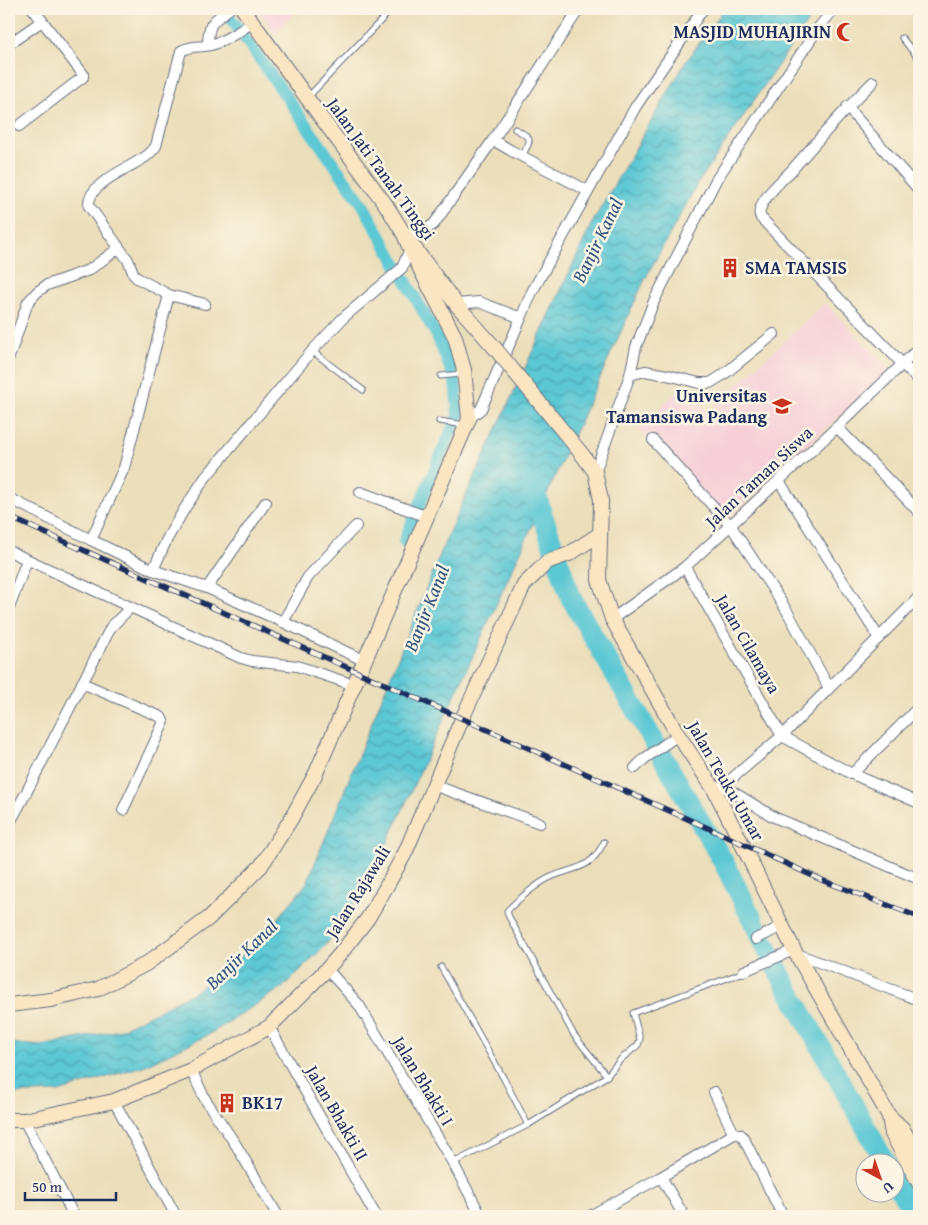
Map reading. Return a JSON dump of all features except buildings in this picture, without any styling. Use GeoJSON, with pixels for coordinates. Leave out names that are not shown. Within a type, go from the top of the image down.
{"type":"FeatureCollection","features":[{"type":"Feature","properties":{"kind":"street"},"geometry":{"type":"LineString","coordinates":[[19,126],[83,76],[33,9]]}},
{"type":"Feature","properties":{"kind":"street"},"geometry":{"type":"LineString","coordinates":[[208,45],[208,32],[214,21],[229,9]]}},
{"type":"Feature","properties":{"kind":"street","name":"Jalan Jati Tanah Tinggi"},"geometry":{"type":"LineString","coordinates":[[243,9],[456,304],[494,346],[581,453]]}},
{"type":"Feature","properties":{"kind":"street"},"geometry":{"type":"LineString","coordinates":[[9,1005],[51,1000],[98,988],[146,964],[209,918],[261,866],[292,819],[316,773],[365,662],[464,423],[462,372],[455,338],[404,234],[424,231],[434,224],[493,140],[579,9]]}},
{"type":"Feature","properties":{"kind":"street"},"geometry":{"type":"LineString","coordinates":[[464,423],[481,409],[532,292],[636,106],[703,9]]}},
{"type":"Feature","properties":{"kind":"street"},"geometry":{"type":"LineString","coordinates":[[595,472],[630,375],[636,348],[654,301],[716,180],[819,27],[834,9]]}},
{"type":"Feature","properties":{"kind":"street"},"geometry":{"type":"LineString","coordinates":[[9,44],[42,21]]}},
{"type":"Feature","properties":{"kind":"street"},"geometry":{"type":"LineString","coordinates":[[205,304],[169,295],[137,278],[128,260],[89,206],[88,200],[98,186],[153,151],[156,146],[181,51],[188,47],[208,45],[235,35],[253,22]]}},
{"type":"Feature","properties":{"kind":"street"},"geometry":{"type":"LineString","coordinates":[[873,82],[847,107],[774,189],[762,204],[759,214],[919,381]]}},
{"type":"Feature","properties":{"kind":"street"},"geometry":{"type":"LineString","coordinates":[[847,107],[919,190]]}},
{"type":"Feature","properties":{"kind":"street"},"geometry":{"type":"LineString","coordinates":[[493,140],[588,191]]}},
{"type":"Feature","properties":{"kind":"street"},"geometry":{"type":"LineString","coordinates":[[9,358],[28,302],[37,292],[47,285],[89,270],[119,248]]}},
{"type":"Feature","properties":{"kind":"street"},"geometry":{"type":"LineString","coordinates":[[153,570],[167,539],[206,478],[312,351],[343,318],[398,272],[410,249]]}},
{"type":"Feature","properties":{"kind":"street"},"geometry":{"type":"LineString","coordinates":[[91,540],[124,468],[169,295]]}},
{"type":"Feature","properties":{"kind":"street"},"geometry":{"type":"LineString","coordinates":[[456,304],[479,302],[521,318]]}},
{"type":"Feature","properties":{"kind":"street"},"geometry":{"type":"LineString","coordinates":[[630,375],[645,371],[699,384],[710,383],[723,375],[774,334]]}},
{"type":"Feature","properties":{"kind":"street","name":"Jalan Taman Siswa"},"geometry":{"type":"LineString","coordinates":[[612,619],[685,567],[837,427],[919,348]]}},
{"type":"Feature","properties":{"kind":"street"},"geometry":{"type":"LineString","coordinates":[[837,427],[919,512]]}},
{"type":"Feature","properties":{"kind":"street"},"geometry":{"type":"LineString","coordinates":[[653,440],[730,526],[786,611],[830,688]]}},
{"type":"Feature","properties":{"kind":"street","name":"Jalan Teuku Umar"},"geometry":{"type":"LineString","coordinates":[[581,453],[595,472],[601,500],[599,580],[612,619],[674,738],[719,788],[777,929],[889,1116],[902,1128],[919,1158]]}},
{"type":"Feature","properties":{"kind":"street"},"geometry":{"type":"LineString","coordinates":[[779,481],[879,638]]}},
{"type":"Feature","properties":{"kind":"street"},"geometry":{"type":"LineString","coordinates":[[360,492],[425,514]]}},
{"type":"Feature","properties":{"kind":"street"},"geometry":{"type":"LineString","coordinates":[[9,498],[153,570],[207,588],[365,662]]}},
{"type":"Feature","properties":{"kind":"street"},"geometry":{"type":"LineString","coordinates":[[207,588],[266,502]]}},
{"type":"Feature","properties":{"kind":"street"},"geometry":{"type":"LineString","coordinates":[[283,622],[308,577],[356,526]]}},
{"type":"Feature","properties":{"kind":"street","name":"Jalan Rajawali"},"geometry":{"type":"LineString","coordinates":[[9,1120],[24,1120],[114,1101],[191,1070],[268,1027],[327,969],[341,954],[368,918],[405,853],[462,719],[524,585],[547,562],[569,554],[600,534]]}},
{"type":"Feature","properties":{"kind":"street"},"geometry":{"type":"LineString","coordinates":[[9,552],[241,658],[297,666],[354,685]]}},
{"type":"Feature","properties":{"kind":"street"},"geometry":{"type":"LineString","coordinates":[[9,608],[27,560]]}},
{"type":"Feature","properties":{"kind":"street","name":"Jalan Cilamaya"},"geometry":{"type":"LineString","coordinates":[[685,567],[782,736]]}},
{"type":"Feature","properties":{"kind":"street"},"geometry":{"type":"LineString","coordinates":[[919,598],[782,736],[719,788],[774,817],[919,879]]}},
{"type":"Feature","properties":{"kind":"street"},"geometry":{"type":"LineString","coordinates":[[9,824],[111,627],[130,608]]}},
{"type":"Feature","properties":{"kind":"street"},"geometry":{"type":"LineString","coordinates":[[82,683],[161,717],[163,721],[123,810]]}},
{"type":"Feature","properties":{"kind":"street"},"geometry":{"type":"LineString","coordinates":[[852,774],[919,707]]}},
{"type":"Feature","properties":{"kind":"street"},"geometry":{"type":"LineString","coordinates":[[782,736],[852,774],[919,803]]}},
{"type":"Feature","properties":{"kind":"street"},"geometry":{"type":"LineString","coordinates":[[635,768],[644,759],[674,738]]}},
{"type":"Feature","properties":{"kind":"street"},"geometry":{"type":"LineString","coordinates":[[433,785],[540,823]]}},
{"type":"Feature","properties":{"kind":"street"},"geometry":{"type":"LineString","coordinates":[[756,939],[777,929]]}},
{"type":"Feature","properties":{"kind":"street"},"geometry":{"type":"LineString","coordinates":[[744,972],[791,953],[919,1000]]}},
{"type":"Feature","properties":{"kind":"street","name":"Jalan Bhakti I"},"geometry":{"type":"LineString","coordinates":[[327,969],[359,1005],[453,1163],[482,1216]]}},
{"type":"Feature","properties":{"kind":"street","name":"Jalan Bhakti II"},"geometry":{"type":"LineString","coordinates":[[268,1027],[376,1216]]}},
{"type":"Feature","properties":{"kind":"street"},"geometry":{"type":"LineString","coordinates":[[191,1070],[206,1100],[236,1145],[278,1216]]}},
{"type":"Feature","properties":{"kind":"street"},"geometry":{"type":"LineString","coordinates":[[714,1092],[734,1134]]}},
{"type":"Feature","properties":{"kind":"street"},"geometry":{"type":"LineString","coordinates":[[114,1101],[176,1216]]}},
{"type":"Feature","properties":{"kind":"street","name":"Jalan Teuku Umar"},"geometry":{"type":"LineString","coordinates":[[889,1116],[892,1134],[919,1183]]}},
{"type":"Feature","properties":{"kind":"street"},"geometry":{"type":"LineString","coordinates":[[24,1120],[74,1216]]}},
{"type":"Feature","properties":{"kind":"street"},"geometry":{"type":"LineString","coordinates":[[591,1216],[734,1134],[740,1134],[784,1216]]}},
{"type":"Feature","properties":{"kind":"street"},"geometry":{"type":"LineString","coordinates":[[661,1177],[684,1216]]}},
{"type":"Feature","properties":{"kind":"lane"},"geometry":{"type":"LineString","coordinates":[[307,98],[392,9]]}},
{"type":"Feature","properties":{"kind":"lane"},"geometry":{"type":"LineString","coordinates":[[902,38],[919,59]]}},
{"type":"Feature","properties":{"kind":"lane"},"geometry":{"type":"LineString","coordinates":[[515,129],[527,135],[529,140],[522,156]]}},
{"type":"Feature","properties":{"kind":"lane"},"geometry":{"type":"LineString","coordinates":[[312,351],[363,390]]}},
{"type":"Feature","properties":{"kind":"lane"},"geometry":{"type":"LineString","coordinates":[[444,376],[462,372]]}},
{"type":"Feature","properties":{"kind":"lane"},"geometry":{"type":"LineString","coordinates":[[441,421],[464,423]]}},
{"type":"Feature","properties":{"kind":"lane"},"geometry":{"type":"LineString","coordinates":[[604,842],[598,854],[590,862],[540,882],[508,909],[507,912],[574,1035],[607,1076]]}},
{"type":"Feature","properties":{"kind":"lane"},"geometry":{"type":"LineString","coordinates":[[441,967],[528,1125]]}},
{"type":"Feature","properties":{"kind":"lane"},"geometry":{"type":"LineString","coordinates":[[453,1163],[528,1125],[607,1076],[620,1060],[638,1046],[640,1039],[633,1013],[744,972]]}},
{"type":"Feature","properties":{"kind":"shaded area"},"geometry":{"type":"Polygon","coordinates":[[[258,9],[299,9],[275,33],[258,9]]]}},
{"type":"Feature","properties":{"kind":"shaded area","name":"Universitas Tamansiswa Padang"},"geometry":{"type":"Polygon","coordinates":[[[825,303],[886,366],[887,370],[885,374],[727,520],[656,445],[638,430],[682,386],[708,412],[825,303]]]}},
{"type":"Feature","properties":{"kind":"water","name":"Banjir Kanal"},"geometry":{"type":"Polygon","coordinates":[[[724,9],[816,9],[698,183],[645,279],[370,881],[326,945],[283,987],[210,1034],[143,1066],[58,1092],[9,1094],[9,1043],[41,1046],[120,1030],[194,992],[255,946],[307,883],[449,532],[592,223],[685,63],[724,9]]]}},
{"type":"Feature","properties":{"kind":"waterway"},"geometry":{"type":"LineString","coordinates":[[224,9],[363,205],[438,338],[455,381],[458,415],[404,541]]}},
{"type":"Feature","properties":{"kind":"waterway"},"geometry":{"type":"LineString","coordinates":[[532,481],[571,598],[724,863],[780,974],[879,1152]]}},
{"type":"Feature","properties":{"kind":"waterway"},"geometry":{"type":"LineString","coordinates":[[906,1200],[915,1216]]}},
{"type":"Feature","properties":{"kind":"railway"},"geometry":{"type":"LineString","coordinates":[[9,517],[824,881],[919,917]]}},
{"type":"Feature","properties":{"kind":"place","name":"MASJID MUHAJIRIN"},"geometry":{"type":"Point","coordinates":[846,32]}},
{"type":"Feature","properties":{"kind":"place","name":"SMA TAMSIS"},"geometry":{"type":"Point","coordinates":[730,268]}},
{"type":"Feature","properties":{"kind":"place","name":"Universitas Tamansiswa Padang"},"geometry":{"type":"Point","coordinates":[782,406]}},
{"type":"Feature","properties":{"kind":"place","name":"BK17"},"geometry":{"type":"Point","coordinates":[227,1103]}}]}
